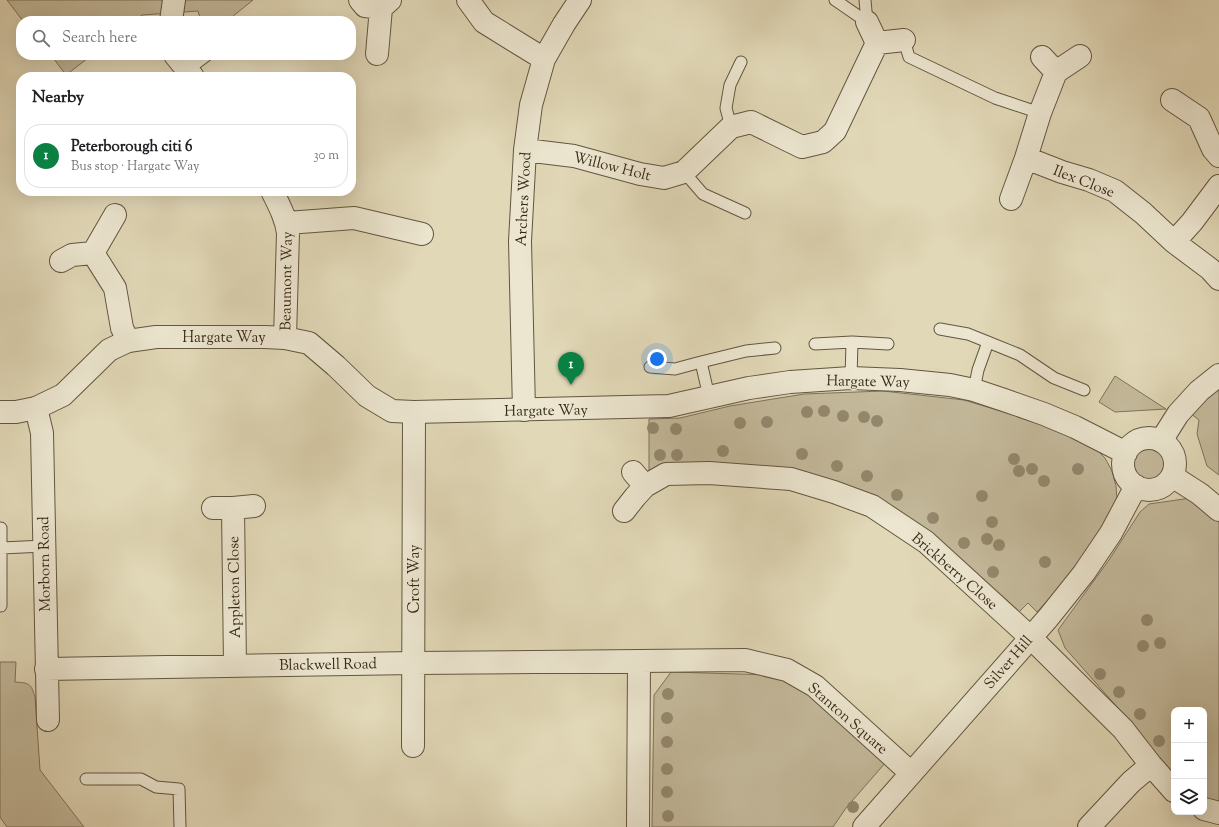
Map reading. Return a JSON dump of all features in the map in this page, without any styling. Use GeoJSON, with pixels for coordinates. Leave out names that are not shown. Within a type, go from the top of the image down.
{"type":"FeatureCollection","features":[{"type":"Feature","properties":{"kind":"street"},"geometry":{"type":"LineString","coordinates":[[172,16],[174,0]]}},
{"type":"Feature","properties":{"kind":"street"},"geometry":{"type":"LineString","coordinates":[[360,0],[365,6],[385,4],[377,54]]}},
{"type":"Feature","properties":{"kind":"street"},"geometry":{"type":"LineString","coordinates":[[468,0],[484,22],[544,59]]}},
{"type":"Feature","properties":{"kind":"street","name":"Archers Wood"},"geometry":{"type":"LineString","coordinates":[[524,410],[520,241],[525,150],[531,105],[544,59],[580,0]]}},
{"type":"Feature","properties":{"kind":"street"},"geometry":{"type":"LineString","coordinates":[[867,22],[878,43],[904,40]]}},
{"type":"Feature","properties":{"kind":"street","name":"Willow Holt"},"geometry":{"type":"LineString","coordinates":[[525,150],[574,156],[640,174],[664,178],[684,172],[731,127],[751,122],[802,147],[823,142],[835,131],[878,43]]}},
{"type":"Feature","properties":{"kind":"street"},"geometry":{"type":"LineString","coordinates":[[1011,199],[1040,113],[1049,65],[1080,56]]}},
{"type":"Feature","properties":{"kind":"street"},"geometry":{"type":"LineString","coordinates":[[1172,100],[1199,118],[1213,149],[1219,156]]}},
{"type":"Feature","properties":{"kind":"street","name":"Ilex Close"},"geometry":{"type":"LineString","coordinates":[[1026,158],[1062,172],[1089,180],[1115,191],[1143,213],[1174,242],[1210,269],[1219,279]]}},
{"type":"Feature","properties":{"kind":"street"},"geometry":{"type":"LineString","coordinates":[[1174,242],[1192,222],[1219,186]]}},
{"type":"Feature","properties":{"kind":"street","name":"Beaumont Way"},"geometry":{"type":"LineString","coordinates":[[274,196],[287,223],[288,234],[285,338]]}},
{"type":"Feature","properties":{"kind":"street"},"geometry":{"type":"LineString","coordinates":[[93,253],[115,215]]}},
{"type":"Feature","properties":{"kind":"street","name":"Beaumont Way"},"geometry":{"type":"LineString","coordinates":[[287,223],[354,218],[422,234]]}},
{"type":"Feature","properties":{"kind":"street"},"geometry":{"type":"LineString","coordinates":[[61,261],[72,254],[93,253]]}},
{"type":"Feature","properties":{"kind":"street"},"geometry":{"type":"LineString","coordinates":[[93,253],[115,288],[122,328],[128,341]]}},
{"type":"Feature","properties":{"kind":"street","name":"Hargate Way"},"geometry":{"type":"LineString","coordinates":[[0,412],[16,412],[36,408],[63,395],[110,350],[128,341],[156,337],[285,338],[309,343],[336,366],[367,396],[392,410],[414,412],[669,406],[749,388],[790,382],[851,378],[900,380],[950,385],[974,390],[1044,414],[1075,427],[1126,453]]}},
{"type":"Feature","properties":{"kind":"street"},"geometry":{"type":"LineString","coordinates":[[1161,441],[1178,414],[1198,391],[1219,375]]}},
{"type":"Feature","properties":{"kind":"street","name":"Morborn Road"},"geometry":{"type":"LineString","coordinates":[[36,408],[42,433],[48,720]]}},
{"type":"Feature","properties":{"kind":"street","name":"Croft Way"},"geometry":{"type":"LineString","coordinates":[[413,746],[414,412]]}},
{"type":"Feature","properties":{"kind":"street"},"geometry":{"type":"LineString","coordinates":[[1145,439],[1161,441],[1172,452],[1175,460],[1175,468],[1172,476],[1168,482],[1156,489],[1142,489],[1136,486],[1126,475],[1123,468],[1126,453],[1130,446],[1137,441],[1145,439]]}},
{"type":"Feature","properties":{"kind":"street","name":"Brickberry Close"},"geometry":{"type":"LineString","coordinates":[[624,511],[635,497],[639,479],[666,474],[709,473],[791,479],[834,492],[872,506],[926,542],[1030,637],[1123,729],[1171,788]]}},
{"type":"Feature","properties":{"kind":"street"},"geometry":{"type":"LineString","coordinates":[[1172,476],[1200,494],[1219,510]]}},
{"type":"Feature","properties":{"kind":"street","name":"Silver Hill"},"geometry":{"type":"LineString","coordinates":[[864,827],[1048,618],[1084,572],[1111,533],[1136,486]]}},
{"type":"Feature","properties":{"kind":"street","name":"Appleton Close"},"geometry":{"type":"LineString","coordinates":[[233,507],[235,666]]}},
{"type":"Feature","properties":{"kind":"street","name":"Stanton Square"},"geometry":{"type":"LineString","coordinates":[[610,661],[745,660],[787,670],[815,686],[911,773]]}},
{"type":"Feature","properties":{"kind":"street","name":"Blackwell Road"},"geometry":{"type":"LineString","coordinates":[[46,669],[414,662],[610,661]]}},
{"type":"Feature","properties":{"kind":"street"},"geometry":{"type":"LineString","coordinates":[[638,827],[639,661]]}},
{"type":"Feature","properties":{"kind":"street"},"geometry":{"type":"LineString","coordinates":[[1089,827],[1131,782],[1151,765]]}},
{"type":"Feature","properties":{"kind":"street"},"geometry":{"type":"LineString","coordinates":[[1207,809],[1219,813]]}},
{"type":"Feature","properties":{"kind":"lane"},"geometry":{"type":"LineString","coordinates":[[835,0],[867,22]]}},
{"type":"Feature","properties":{"kind":"lane"},"geometry":{"type":"LineString","coordinates":[[865,0],[867,22]]}},
{"type":"Feature","properties":{"kind":"lane"},"geometry":{"type":"LineString","coordinates":[[904,40],[909,56],[995,98],[1040,113]]}},
{"type":"Feature","properties":{"kind":"lane"},"geometry":{"type":"LineString","coordinates":[[185,68],[199,60]]}},
{"type":"Feature","properties":{"kind":"lane"},"geometry":{"type":"LineString","coordinates":[[731,127],[726,108],[730,85],[741,62]]}},
{"type":"Feature","properties":{"kind":"lane"},"geometry":{"type":"LineString","coordinates":[[684,172],[703,194],[744,213]]}},
{"type":"Feature","properties":{"kind":"lane"},"geometry":{"type":"LineString","coordinates":[[940,329],[968,334],[1020,355],[1054,378],[1084,390]]}},
{"type":"Feature","properties":{"kind":"lane"},"geometry":{"type":"LineString","coordinates":[[851,378],[852,342]]}},
{"type":"Feature","properties":{"kind":"lane"},"geometry":{"type":"LineString","coordinates":[[815,344],[852,342],[888,344]]}},
{"type":"Feature","properties":{"kind":"lane"},"geometry":{"type":"LineString","coordinates":[[974,390],[978,370],[988,342]]}},
{"type":"Feature","properties":{"kind":"lane"},"geometry":{"type":"LineString","coordinates":[[650,367],[675,369],[746,351],[774,348]]}},
{"type":"Feature","properties":{"kind":"lane"},"geometry":{"type":"LineString","coordinates":[[700,362],[709,397]]}},
{"type":"Feature","properties":{"kind":"lane"},"geometry":{"type":"LineString","coordinates":[[0,528],[2,548],[1,606]]}},
{"type":"Feature","properties":{"kind":"lane"},"geometry":{"type":"LineString","coordinates":[[2,548],[44,546]]}},
{"type":"Feature","properties":{"kind":"lane"},"geometry":{"type":"LineString","coordinates":[[86,779],[141,779],[156,787],[179,789],[180,827]]}},
{"type":"Feature","properties":{"kind":"shaded area"},"geometry":{"type":"Polygon","coordinates":[[[7,0],[253,0],[233,16],[200,16],[198,11],[141,16],[19,16],[7,0]]]}},
{"type":"Feature","properties":{"kind":"shaded area"},"geometry":{"type":"Polygon","coordinates":[[[55,60],[86,60],[70,72],[64,72],[55,60]]]}},
{"type":"Feature","properties":{"kind":"shaded area"},"geometry":{"type":"Polygon","coordinates":[[[1115,376],[1166,409],[1115,412],[1099,402],[1115,376]]]}},
{"type":"Feature","properties":{"kind":"shaded area"},"geometry":{"type":"Polygon","coordinates":[[[1219,387],[1219,475],[1207,466],[1197,434],[1199,420],[1190,413],[1219,387]]]}},
{"type":"Feature","properties":{"kind":"shaded area"},"geometry":{"type":"Polygon","coordinates":[[[883,391],[964,400],[1037,422],[1077,440],[1099,452],[1105,458],[1112,471],[1116,486],[1117,500],[1074,571],[1037,612],[1028,603],[1017,614],[875,499],[649,474],[649,419],[680,418],[730,406],[804,394],[883,391]]]}},
{"type":"Feature","properties":{"kind":"shaded area"},"geometry":{"type":"Polygon","coordinates":[[[1146,449],[1152,449],[1161,453],[1165,465],[1161,477],[1152,481],[1146,481],[1137,477],[1133,468],[1133,462],[1137,453],[1146,449]]]}},
{"type":"Feature","properties":{"kind":"shaded area"},"geometry":{"type":"Polygon","coordinates":[[[1191,498],[1219,517],[1219,803],[1207,798],[1207,707],[1171,707],[1171,772],[1140,733],[1065,648],[1058,630],[1109,560],[1140,512],[1149,504],[1191,498]]]}},
{"type":"Feature","properties":{"kind":"shaded area"},"geometry":{"type":"Polygon","coordinates":[[[0,662],[16,662],[15,682],[26,683],[31,686],[35,697],[40,770],[84,827],[7,827],[0,817],[0,662]]]}},
{"type":"Feature","properties":{"kind":"shaded area"},"geometry":{"type":"Polygon","coordinates":[[[671,672],[772,675],[800,688],[886,762],[846,808],[833,827],[652,827],[654,695],[671,672]]]}},
{"type":"Feature","properties":{"kind":"place","name":"Peterborough citi 6"},"geometry":{"type":"Point","coordinates":[571,385]}}]}
